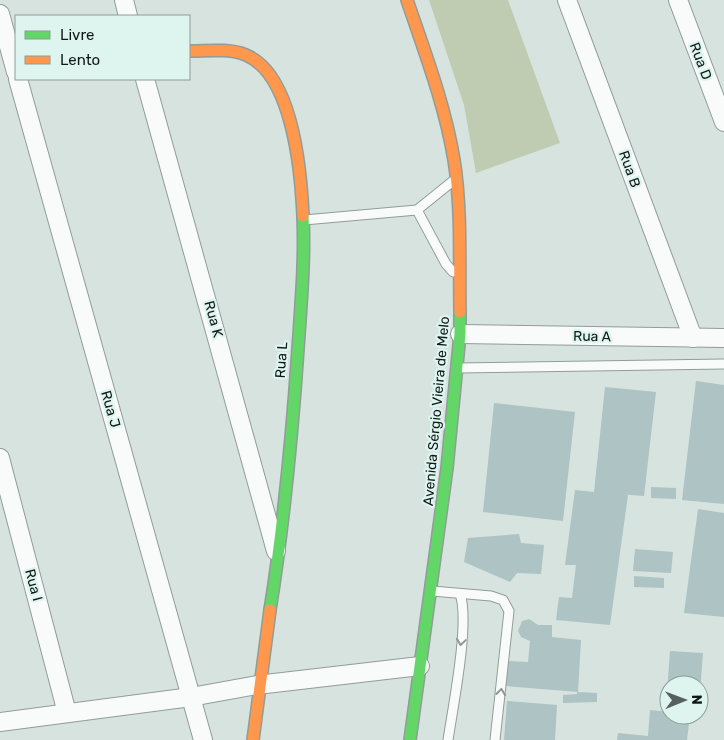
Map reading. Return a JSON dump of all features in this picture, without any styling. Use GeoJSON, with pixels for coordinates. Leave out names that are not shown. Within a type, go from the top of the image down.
{"type":"FeatureCollection","features":[{"type":"Feature","properties":{"kind":"street"},"geometry":{"type":"LineString","coordinates":[[124,0],[128,15]]}},
{"type":"Feature","properties":{"kind":"street","name":"Avenida Sérgio Vieira de Melo"},"geometry":{"type":"LineString","coordinates":[[407,0],[439,93],[457,178],[460,279],[460,334],[447,468],[410,740]]}},
{"type":"Feature","properties":{"kind":"street","name":"Rua B"},"geometry":{"type":"LineString","coordinates":[[567,0],[693,338]]}},
{"type":"Feature","properties":{"kind":"street","name":"Rua D"},"geometry":{"type":"LineString","coordinates":[[678,0],[724,122]]}},
{"type":"Feature","properties":{"kind":"street"},"geometry":{"type":"LineString","coordinates":[[0,14],[15,68]]}},
{"type":"Feature","properties":{"kind":"street","name":"Rua L"},"geometry":{"type":"LineString","coordinates":[[190,51],[241,53],[265,67],[280,92],[300,173],[304,220],[304,255],[288,477],[279,561],[258,685],[253,740]]}},
{"type":"Feature","properties":{"kind":"street","name":"Rua J"},"geometry":{"type":"LineString","coordinates":[[18,80],[204,740]]}},
{"type":"Feature","properties":{"kind":"street","name":"Rua K"},"geometry":{"type":"LineString","coordinates":[[146,80],[279,561]]}},
{"type":"Feature","properties":{"kind":"street","name":"Rua A"},"geometry":{"type":"LineString","coordinates":[[460,334],[724,338]]}},
{"type":"Feature","properties":{"kind":"street","name":"Rua I"},"geometry":{"type":"LineString","coordinates":[[0,458],[67,713]]}},
{"type":"Feature","properties":{"kind":"street"},"geometry":{"type":"LineString","coordinates":[[0,722],[191,697],[258,685],[420,666]]}},
{"type":"Feature","properties":{"kind":"lane"},"geometry":{"type":"LineString","coordinates":[[304,220],[417,210],[457,178]]}},
{"type":"Feature","properties":{"kind":"lane"},"geometry":{"type":"LineString","coordinates":[[417,210],[446,264],[460,279]]}},
{"type":"Feature","properties":{"kind":"lane"},"geometry":{"type":"LineString","coordinates":[[457,368],[724,364]]}},
{"type":"Feature","properties":{"kind":"lane"},"geometry":{"type":"LineString","coordinates":[[430,591],[491,596],[503,600],[509,611],[495,740]]}},
{"type":"Feature","properties":{"kind":"lane"},"geometry":{"type":"LineString","coordinates":[[448,740],[463,627],[464,605],[460,594]]}},
{"type":"Feature","properties":{"kind":"green space"},"geometry":{"type":"Polygon","coordinates":[[[429,0],[508,0],[560,143],[476,173],[464,105],[429,0]]]}},
{"type":"Feature","properties":{"kind":"building"},"geometry":{"type":"Polygon","coordinates":[[[696,381],[724,385],[724,504],[682,500],[696,381]]]}},
{"type":"Feature","properties":{"kind":"building"},"geometry":{"type":"Polygon","coordinates":[[[605,387],[656,392],[644,496],[617,494],[628,495],[610,625],[556,620],[559,597],[572,598],[576,565],[565,565],[575,490],[594,492],[605,387]]]}},
{"type":"Feature","properties":{"kind":"building"},"geometry":{"type":"Polygon","coordinates":[[[494,403],[575,412],[563,521],[483,512],[494,403]]]}},
{"type":"Feature","properties":{"kind":"building"},"geometry":{"type":"Polygon","coordinates":[[[651,487],[676,488],[676,499],[651,498],[651,487]]]}},
{"type":"Feature","properties":{"kind":"building"},"geometry":{"type":"Polygon","coordinates":[[[698,509],[724,513],[724,617],[684,613],[698,509]]]}},
{"type":"Feature","properties":{"kind":"building"},"geometry":{"type":"Polygon","coordinates":[[[519,534],[521,543],[544,545],[541,574],[517,573],[510,582],[464,562],[468,538],[519,534]]]}},
{"type":"Feature","properties":{"kind":"building"},"geometry":{"type":"Polygon","coordinates":[[[635,549],[673,552],[671,573],[633,571],[635,549]]]}},
{"type":"Feature","properties":{"kind":"building"},"geometry":{"type":"Polygon","coordinates":[[[634,576],[664,578],[664,588],[634,587],[634,576]]]}},
{"type":"Feature","properties":{"kind":"building"},"geometry":{"type":"Polygon","coordinates":[[[529,619],[538,625],[552,625],[552,637],[581,640],[578,692],[506,686],[507,661],[528,662],[530,641],[521,637],[518,631],[522,621],[529,619]]]}},
{"type":"Feature","properties":{"kind":"building"},"geometry":{"type":"Polygon","coordinates":[[[670,651],[703,653],[701,675],[668,675],[670,651]]]}},
{"type":"Feature","properties":{"kind":"building"},"geometry":{"type":"Polygon","coordinates":[[[577,692],[597,693],[597,702],[563,703],[563,695],[577,694],[577,692]]]}},
{"type":"Feature","properties":{"kind":"building"},"geometry":{"type":"Polygon","coordinates":[[[507,701],[557,705],[555,740],[504,740],[507,701]]]}},
{"type":"Feature","properties":{"kind":"building"},"geometry":{"type":"Polygon","coordinates":[[[650,710],[659,711],[659,725],[689,725],[687,740],[617,740],[618,733],[648,736],[650,710]]]}},
{"type":"Feature","properties":{"kind":"traffic: fast"},"geometry":{"type":"LineString","coordinates":[[270,610],[293,415],[302,282],[303,216]]}},
{"type":"Feature","properties":{"kind":"traffic: fast"},"geometry":{"type":"LineString","coordinates":[[410,740],[447,468],[460,334],[460,312]]}},
{"type":"Feature","properties":{"kind":"traffic: slow"},"geometry":{"type":"LineString","coordinates":[[407,0],[440,99],[454,160],[459,217],[460,312]]}},
{"type":"Feature","properties":{"kind":"traffic: slow"},"geometry":{"type":"LineString","coordinates":[[190,51],[225,51],[246,55],[262,66],[274,82],[284,103],[291,126],[300,175],[303,216]]}},
{"type":"Feature","properties":{"kind":"traffic: slow"},"geometry":{"type":"LineString","coordinates":[[253,740],[270,610]]}}]}
